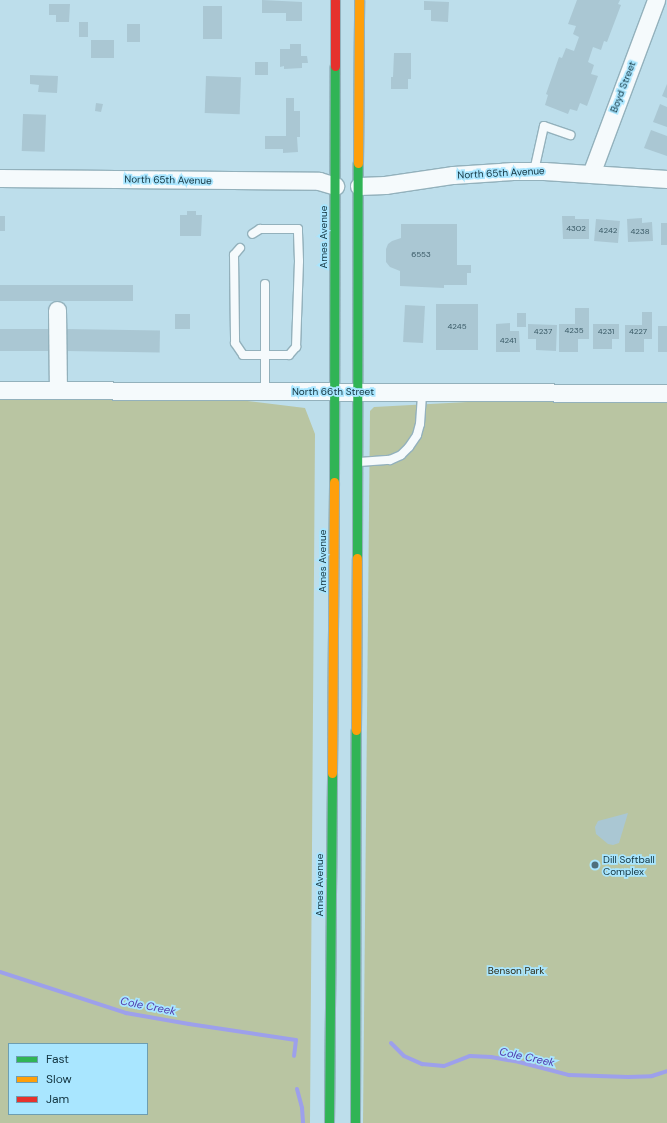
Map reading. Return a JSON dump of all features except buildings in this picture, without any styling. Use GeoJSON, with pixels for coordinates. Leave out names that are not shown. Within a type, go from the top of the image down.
{"type":"FeatureCollection","features":[{"type":"Feature","properties":{"kind":"main road","name":"Ames Avenue"},"geometry":{"type":"LineString","coordinates":[[329,1123],[335,392],[335,0]]}},
{"type":"Feature","properties":{"kind":"main road"},"geometry":{"type":"LineString","coordinates":[[354,1123],[359,0]]}},
{"type":"Feature","properties":{"kind":"street","name":"Boyd Street"},"geometry":{"type":"LineString","coordinates":[[591,174],[656,0]]}},
{"type":"Feature","properties":{"kind":"street","name":"North 65th Avenue"},"geometry":{"type":"LineString","coordinates":[[359,186],[385,185],[453,175],[534,171],[667,179]]}},
{"type":"Feature","properties":{"kind":"street","name":"North 65th Avenue"},"geometry":{"type":"LineString","coordinates":[[0,178],[319,181],[335,186]]}},
{"type":"Feature","properties":{"kind":"street"},"geometry":{"type":"LineString","coordinates":[[57,310],[58,390]]}},
{"type":"Feature","properties":{"kind":"street","name":"North 66th Street"},"geometry":{"type":"LineString","coordinates":[[0,390],[667,393]]}},
{"type":"Feature","properties":{"kind":"lane"},"geometry":{"type":"LineString","coordinates":[[534,171],[544,126],[570,135]]}},
{"type":"Feature","properties":{"kind":"lane"},"geometry":{"type":"LineString","coordinates":[[240,248],[234,255],[235,343],[243,355],[289,355],[296,347],[299,261],[298,229],[260,229],[252,234]]}},
{"type":"Feature","properties":{"kind":"lane"},"geometry":{"type":"LineString","coordinates":[[265,284],[265,392]]}},
{"type":"Feature","properties":{"kind":"lane"},"geometry":{"type":"LineString","coordinates":[[358,462],[390,460],[401,455],[409,447],[417,435],[420,424],[422,392]]}},
{"type":"Feature","properties":{"kind":"green space"},"geometry":{"type":"Polygon","coordinates":[[[0,399],[239,400],[305,408],[315,434],[310,1123],[0,1123],[0,399]]]}},
{"type":"Feature","properties":{"kind":"green space","name":"Benson Park"},"geometry":{"type":"Polygon","coordinates":[[[486,401],[667,401],[667,1123],[363,1123],[370,411],[374,407],[486,401]]]}},
{"type":"Feature","properties":{"kind":"waterway","name":"Cole Creek"},"geometry":{"type":"LineString","coordinates":[[0,972],[126,1013],[296,1040],[294,1056]]}},
{"type":"Feature","properties":{"kind":"waterway","name":"Cole Creek"},"geometry":{"type":"LineString","coordinates":[[391,1043],[404,1056],[422,1064],[444,1066],[470,1056],[491,1057],[519,1062],[569,1075],[628,1077],[652,1076],[667,1071]]}},
{"type":"Feature","properties":{"kind":"waterway"},"geometry":{"type":"LineString","coordinates":[[297,1089],[302,1108],[303,1123]]}},
{"type":"Feature","properties":{"kind":"traffic: fast"},"geometry":{"type":"LineString","coordinates":[[334,482],[335,66]]}},
{"type":"Feature","properties":{"kind":"traffic: fast"},"geometry":{"type":"LineString","coordinates":[[357,558],[358,163]]}},
{"type":"Feature","properties":{"kind":"traffic: fast"},"geometry":{"type":"LineString","coordinates":[[355,1123],[356,730]]}},
{"type":"Feature","properties":{"kind":"traffic: fast"},"geometry":{"type":"LineString","coordinates":[[329,1123],[332,773]]}},
{"type":"Feature","properties":{"kind":"traffic: slow"},"geometry":{"type":"LineString","coordinates":[[358,163],[359,0]]}},
{"type":"Feature","properties":{"kind":"traffic: slow"},"geometry":{"type":"LineString","coordinates":[[332,773],[334,482]]}},
{"type":"Feature","properties":{"kind":"traffic: slow"},"geometry":{"type":"LineString","coordinates":[[356,730],[357,558]]}},
{"type":"Feature","properties":{"kind":"traffic: jam"},"geometry":{"type":"LineString","coordinates":[[335,0],[335,66]]}},
{"type":"Feature","properties":{"kind":"place","name":"Dill Softball Complex"},"geometry":{"type":"Point","coordinates":[595,865]}}]}
